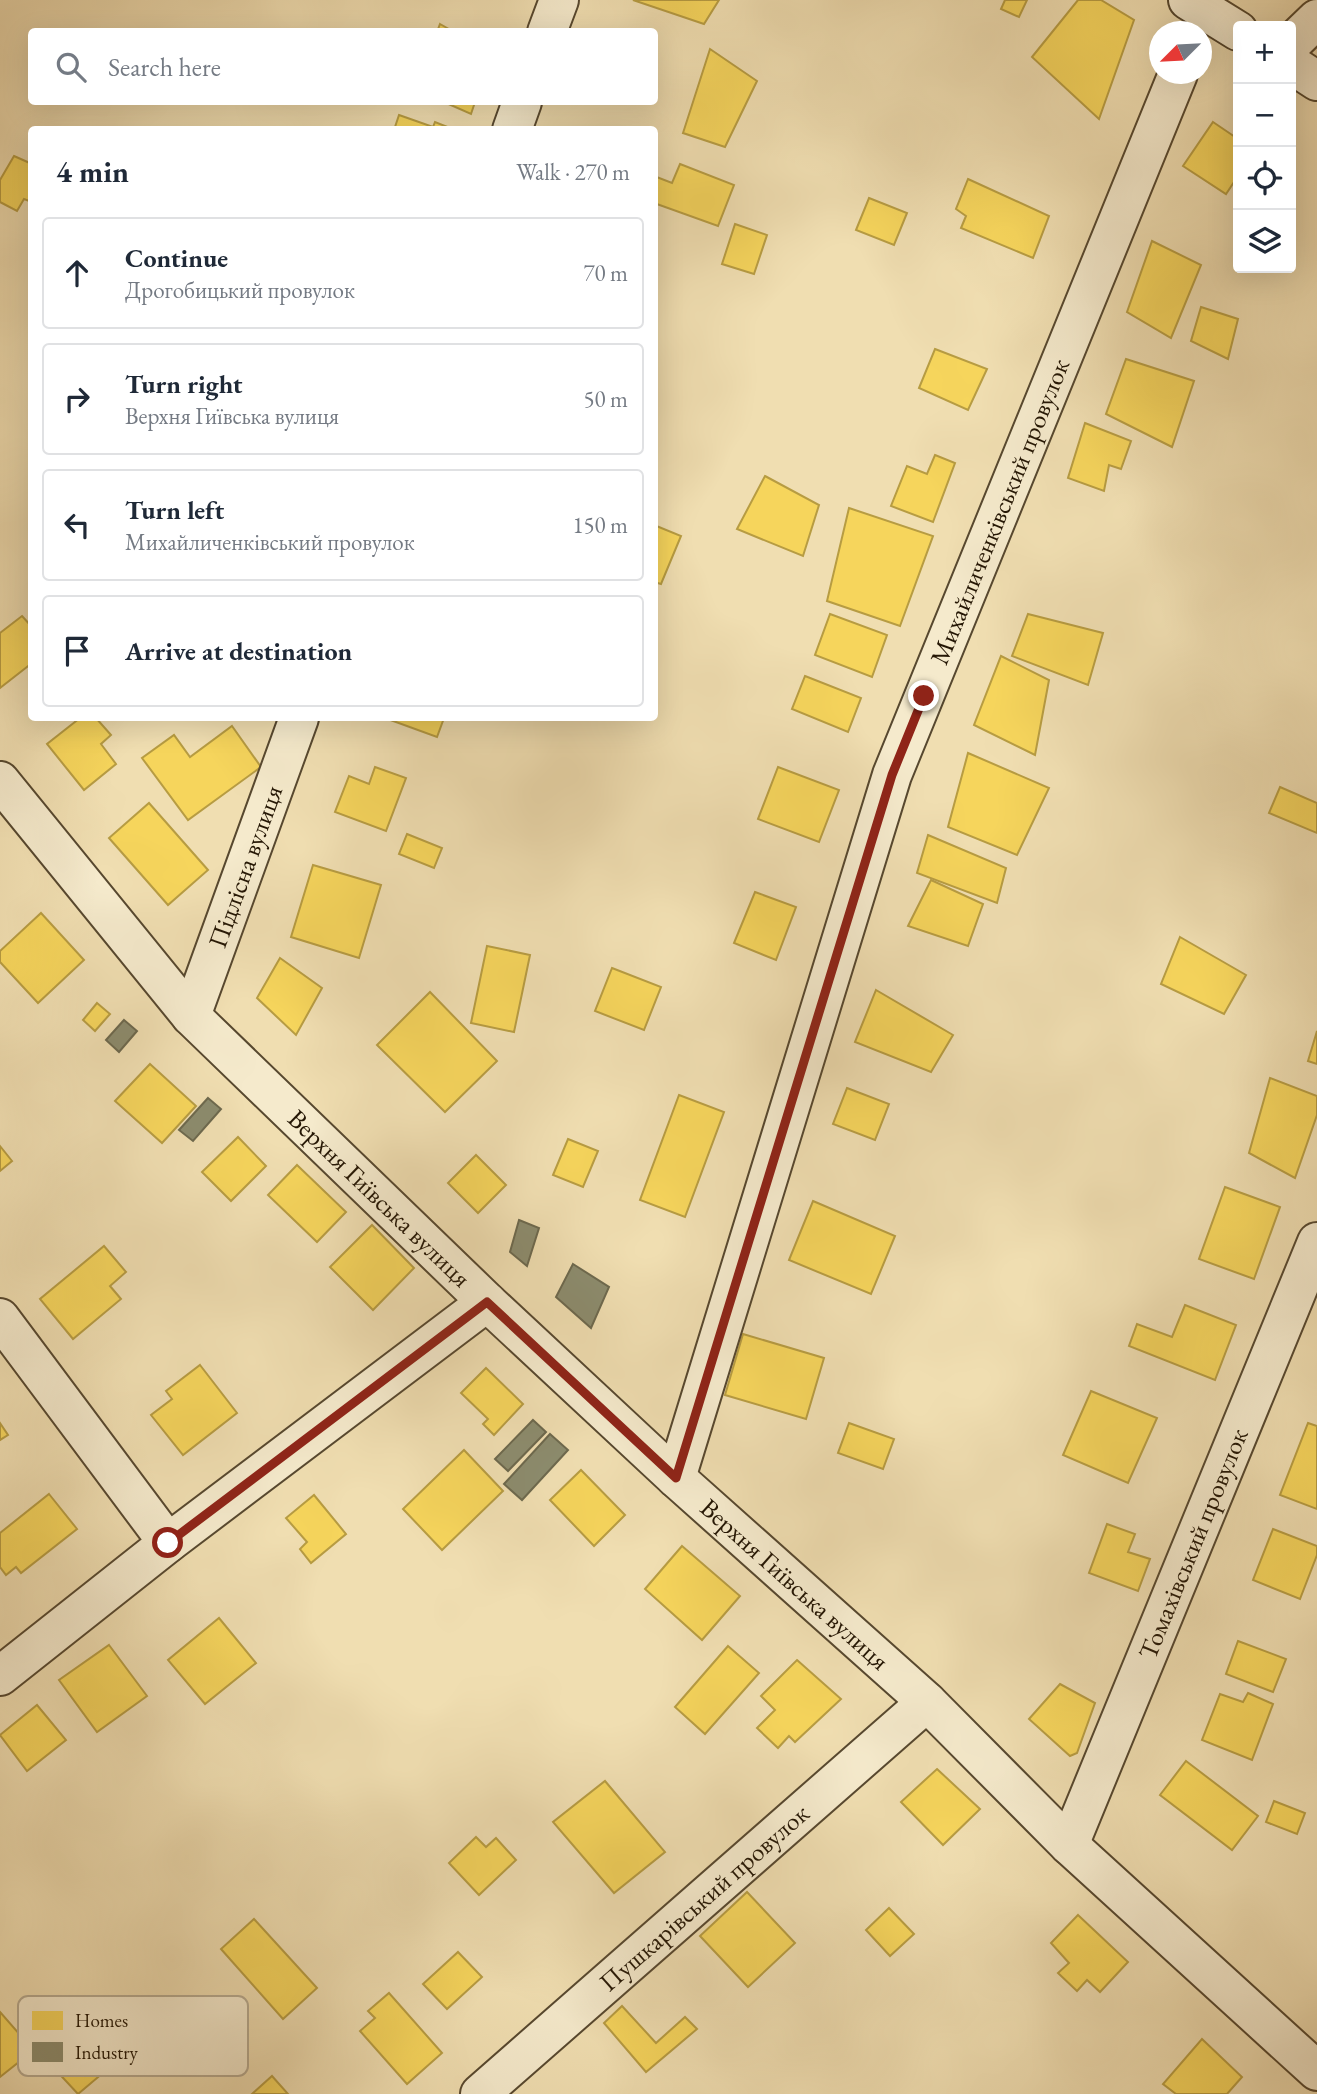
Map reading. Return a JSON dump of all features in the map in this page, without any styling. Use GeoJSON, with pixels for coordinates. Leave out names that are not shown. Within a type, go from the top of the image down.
{"type":"FeatureCollection","features":[{"type":"Feature","properties":{"kind":"street"},"geometry":{"type":"LineString","coordinates":[[548,28],[559,0]]}},
{"type":"Feature","properties":{"kind":"street"},"geometry":{"type":"LineString","coordinates":[[1196,14],[1233,30]]}},
{"type":"Feature","properties":{"kind":"street"},"geometry":{"type":"LineString","coordinates":[[1296,39],[1317,19]]}},
{"type":"Feature","properties":{"kind":"street"},"geometry":{"type":"LineString","coordinates":[[1296,67],[1317,80]]}},
{"type":"Feature","properties":{"kind":"street","name":"Михайличенківський провулок"},"geometry":{"type":"LineString","coordinates":[[676,1478],[892,775],[1174,84]]}},
{"type":"Feature","properties":{"kind":"street"},"geometry":{"type":"LineString","coordinates":[[513,126],[521,105]]}},
{"type":"Feature","properties":{"kind":"street","name":"Підлісна вулиця"},"geometry":{"type":"LineString","coordinates":[[191,1016],[298,721]]}},
{"type":"Feature","properties":{"kind":"street","name":"Верхня Гиївська вулиця"},"geometry":{"type":"LineString","coordinates":[[0,781],[191,1016],[487,1302],[676,1478],[926,1702],[1069,1845],[1317,2071]]}},
{"type":"Feature","properties":{"kind":"street","name":"Томахівський провулок"},"geometry":{"type":"LineString","coordinates":[[1069,1845],[1317,1242]]}},
{"type":"Feature","properties":{"kind":"street"},"geometry":{"type":"LineString","coordinates":[[0,1676],[168,1543],[487,1302]]}},
{"type":"Feature","properties":{"kind":"street"},"geometry":{"type":"LineString","coordinates":[[0,1318],[168,1543]]}},
{"type":"Feature","properties":{"kind":"street","name":"Пушкарівський провулок"},"geometry":{"type":"LineString","coordinates":[[480,2094],[926,1702]]}},
{"type":"Feature","properties":{"kind":"building: Homes"},"geometry":{"type":"Polygon","coordinates":[[[633,0],[719,0],[704,24],[633,0]]]}},
{"type":"Feature","properties":{"kind":"building: Homes"},"geometry":{"type":"Polygon","coordinates":[[[1005,0],[1027,0],[1019,17],[1001,9],[1005,0]]]}},
{"type":"Feature","properties":{"kind":"building: Homes"},"geometry":{"type":"Polygon","coordinates":[[[1078,0],[1101,0],[1134,20],[1099,119],[1032,57],[1078,0]]]}},
{"type":"Feature","properties":{"kind":"building: Homes"},"geometry":{"type":"Polygon","coordinates":[[[710,49],[757,81],[725,147],[683,133],[710,49]]]}},
{"type":"Feature","properties":{"kind":"building: Homes"},"geometry":{"type":"Polygon","coordinates":[[[451,105],[474,105],[471,114],[451,105]]]}},
{"type":"Feature","properties":{"kind":"building: Homes"},"geometry":{"type":"Polygon","coordinates":[[[399,115],[430,126],[395,126],[399,115]]]}},
{"type":"Feature","properties":{"kind":"building: Homes"},"geometry":{"type":"Polygon","coordinates":[[[1213,122],[1233,136],[1233,184],[1226,194],[1183,166],[1213,122]]]}},
{"type":"Feature","properties":{"kind":"building: Homes"},"geometry":{"type":"Polygon","coordinates":[[[14,156],[28,162],[28,200],[24,199],[17,211],[0,202],[0,180],[14,156]]]}},
{"type":"Feature","properties":{"kind":"building: Homes"},"geometry":{"type":"Polygon","coordinates":[[[680,164],[734,185],[718,226],[658,204],[658,178],[672,183],[680,164]]]}},
{"type":"Feature","properties":{"kind":"building: Homes"},"geometry":{"type":"Polygon","coordinates":[[[968,179],[1049,216],[1033,258],[961,228],[966,216],[956,209],[968,179]]]}},
{"type":"Feature","properties":{"kind":"building: Homes"},"geometry":{"type":"Polygon","coordinates":[[[869,198],[907,213],[894,245],[856,230],[869,198]]]}},
{"type":"Feature","properties":{"kind":"building: Homes"},"geometry":{"type":"Polygon","coordinates":[[[735,224],[767,235],[754,274],[722,264],[735,224]]]}},
{"type":"Feature","properties":{"kind":"building: Homes"},"geometry":{"type":"Polygon","coordinates":[[[1152,241],[1201,265],[1171,338],[1127,312],[1152,241]]]}},
{"type":"Feature","properties":{"kind":"building: Homes"},"geometry":{"type":"Polygon","coordinates":[[[1201,307],[1238,319],[1228,359],[1191,341],[1201,307]]]}},
{"type":"Feature","properties":{"kind":"building: Homes"},"geometry":{"type":"Polygon","coordinates":[[[935,349],[987,369],[968,410],[919,388],[935,349]]]}},
{"type":"Feature","properties":{"kind":"building: Homes"},"geometry":{"type":"Polygon","coordinates":[[[1126,359],[1194,381],[1172,447],[1106,414],[1126,359]]]}},
{"type":"Feature","properties":{"kind":"building: Homes"},"geometry":{"type":"Polygon","coordinates":[[[1085,423],[1131,441],[1121,469],[1109,465],[1104,491],[1068,478],[1085,423]]]}},
{"type":"Feature","properties":{"kind":"building: Homes"},"geometry":{"type":"Polygon","coordinates":[[[935,455],[955,463],[933,522],[891,506],[907,466],[927,474],[935,455]]]}},
{"type":"Feature","properties":{"kind":"building: Homes"},"geometry":{"type":"Polygon","coordinates":[[[765,476],[819,505],[803,556],[737,529],[765,476]]]}},
{"type":"Feature","properties":{"kind":"building: Homes"},"geometry":{"type":"Polygon","coordinates":[[[849,508],[933,536],[900,626],[827,601],[849,508]]]}},
{"type":"Feature","properties":{"kind":"building: Homes"},"geometry":{"type":"Polygon","coordinates":[[[658,527],[681,536],[661,584],[658,583],[658,527]]]}},
{"type":"Feature","properties":{"kind":"building: Homes"},"geometry":{"type":"Polygon","coordinates":[[[830,614],[887,635],[872,677],[815,655],[830,614]]]}},
{"type":"Feature","properties":{"kind":"building: Homes"},"geometry":{"type":"Polygon","coordinates":[[[1028,614],[1103,633],[1088,685],[1012,656],[1028,614]]]}},
{"type":"Feature","properties":{"kind":"building: Homes"},"geometry":{"type":"Polygon","coordinates":[[[22,616],[28,623],[28,666],[0,688],[0,633],[22,616]]]}},
{"type":"Feature","properties":{"kind":"building: Homes"},"geometry":{"type":"Polygon","coordinates":[[[1001,656],[1049,680],[1035,755],[974,725],[1001,656]]]}},
{"type":"Feature","properties":{"kind":"building: Homes"},"geometry":{"type":"Polygon","coordinates":[[[805,676],[861,698],[848,732],[792,709],[805,676]]]}},
{"type":"Feature","properties":{"kind":"building: Homes"},"geometry":{"type":"Polygon","coordinates":[[[76,721],[99,721],[111,735],[101,744],[116,764],[84,790],[47,744],[76,721]]]}},
{"type":"Feature","properties":{"kind":"building: Homes"},"geometry":{"type":"Polygon","coordinates":[[[393,721],[443,721],[437,737],[393,721]]]}},
{"type":"Feature","properties":{"kind":"building: Homes"},"geometry":{"type":"Polygon","coordinates":[[[232,726],[261,767],[188,820],[142,758],[174,735],[190,757],[232,726]]]}},
{"type":"Feature","properties":{"kind":"building: Homes"},"geometry":{"type":"Polygon","coordinates":[[[968,753],[1049,788],[1017,855],[948,827],[968,753]]]}},
{"type":"Feature","properties":{"kind":"building: Homes"},"geometry":{"type":"Polygon","coordinates":[[[375,767],[406,778],[386,831],[335,812],[349,776],[369,784],[375,767]]]}},
{"type":"Feature","properties":{"kind":"building: Homes"},"geometry":{"type":"Polygon","coordinates":[[[778,767],[839,790],[819,842],[758,819],[778,767]]]}},
{"type":"Feature","properties":{"kind":"building: Homes"},"geometry":{"type":"Polygon","coordinates":[[[1280,787],[1317,803],[1317,833],[1269,813],[1280,787]]]}},
{"type":"Feature","properties":{"kind":"building: Homes"},"geometry":{"type":"Polygon","coordinates":[[[149,803],[208,870],[168,905],[109,838],[149,803]]]}},
{"type":"Feature","properties":{"kind":"building: Homes"},"geometry":{"type":"Polygon","coordinates":[[[407,834],[442,848],[434,868],[399,854],[407,834]]]}},
{"type":"Feature","properties":{"kind":"building: Homes"},"geometry":{"type":"Polygon","coordinates":[[[928,835],[1006,868],[997,903],[917,873],[928,835]]]}},
{"type":"Feature","properties":{"kind":"building: Homes"},"geometry":{"type":"Polygon","coordinates":[[[313,865],[381,885],[359,958],[291,937],[313,865]]]}},
{"type":"Feature","properties":{"kind":"building: Homes"},"geometry":{"type":"Polygon","coordinates":[[[931,880],[983,904],[968,946],[908,926],[931,880]]]}},
{"type":"Feature","properties":{"kind":"building: Homes"},"geometry":{"type":"Polygon","coordinates":[[[755,892],[796,907],[776,960],[734,943],[755,892]]]}},
{"type":"Feature","properties":{"kind":"building: Homes"},"geometry":{"type":"Polygon","coordinates":[[[41,913],[84,960],[38,1003],[0,962],[0,951],[41,913]]]}},
{"type":"Feature","properties":{"kind":"building: Homes"},"geometry":{"type":"Polygon","coordinates":[[[1180,937],[1246,975],[1224,1014],[1161,984],[1180,937]]]}},
{"type":"Feature","properties":{"kind":"building: Homes"},"geometry":{"type":"Polygon","coordinates":[[[487,946],[530,955],[514,1032],[471,1023],[487,946]]]}},
{"type":"Feature","properties":{"kind":"building: Homes"},"geometry":{"type":"Polygon","coordinates":[[[280,958],[322,988],[296,1035],[257,998],[280,958]]]}},
{"type":"Feature","properties":{"kind":"building: Homes"},"geometry":{"type":"Polygon","coordinates":[[[612,968],[661,987],[644,1030],[595,1011],[612,968]]]}},
{"type":"Feature","properties":{"kind":"building: Homes"},"geometry":{"type":"Polygon","coordinates":[[[876,990],[953,1035],[931,1072],[855,1042],[876,990]]]}},
{"type":"Feature","properties":{"kind":"building: Homes"},"geometry":{"type":"Polygon","coordinates":[[[430,992],[497,1061],[445,1112],[377,1045],[430,992]]]}},
{"type":"Feature","properties":{"kind":"building: Homes"},"geometry":{"type":"Polygon","coordinates":[[[97,1003],[110,1014],[95,1031],[83,1020],[97,1003]]]}},
{"type":"Feature","properties":{"kind":"building: Homes"},"geometry":{"type":"Polygon","coordinates":[[[1317,1031],[1317,1064],[1308,1061],[1317,1031]]]}},
{"type":"Feature","properties":{"kind":"building: Homes"},"geometry":{"type":"Polygon","coordinates":[[[150,1064],[196,1106],[162,1143],[115,1101],[150,1064]]]}},
{"type":"Feature","properties":{"kind":"building: Homes"},"geometry":{"type":"Polygon","coordinates":[[[1270,1078],[1317,1096],[1317,1115],[1295,1178],[1249,1153],[1270,1078]]]}},
{"type":"Feature","properties":{"kind":"building: Homes"},"geometry":{"type":"Polygon","coordinates":[[[847,1088],[889,1104],[875,1140],[833,1124],[847,1088]]]}},
{"type":"Feature","properties":{"kind":"building: Homes"},"geometry":{"type":"Polygon","coordinates":[[[679,1095],[724,1112],[685,1217],[640,1200],[679,1095]]]}},
{"type":"Feature","properties":{"kind":"building: Homes"},"geometry":{"type":"Polygon","coordinates":[[[238,1137],[266,1166],[231,1201],[202,1172],[238,1137]]]}},
{"type":"Feature","properties":{"kind":"building: Homes"},"geometry":{"type":"Polygon","coordinates":[[[568,1139],[598,1151],[583,1187],[553,1175],[568,1139]]]}},
{"type":"Feature","properties":{"kind":"building: Homes"},"geometry":{"type":"Polygon","coordinates":[[[0,1146],[12,1161],[0,1171],[0,1146]]]}},
{"type":"Feature","properties":{"kind":"building: Homes"},"geometry":{"type":"Polygon","coordinates":[[[476,1155],[506,1185],[478,1213],[448,1183],[476,1155]]]}},
{"type":"Feature","properties":{"kind":"building: Homes"},"geometry":{"type":"Polygon","coordinates":[[[297,1165],[346,1212],[317,1242],[268,1195],[297,1165]]]}},
{"type":"Feature","properties":{"kind":"building: Homes"},"geometry":{"type":"Polygon","coordinates":[[[1225,1187],[1280,1207],[1254,1279],[1199,1259],[1225,1187]]]}},
{"type":"Feature","properties":{"kind":"building: Homes"},"geometry":{"type":"Polygon","coordinates":[[[813,1201],[895,1236],[871,1294],[789,1260],[813,1201]]]}},
{"type":"Feature","properties":{"kind":"building: Homes"},"geometry":{"type":"Polygon","coordinates":[[[372,1225],[414,1268],[373,1310],[330,1267],[372,1225]]]}},
{"type":"Feature","properties":{"kind":"building: Homes"},"geometry":{"type":"Polygon","coordinates":[[[104,1246],[126,1272],[110,1286],[121,1299],[73,1339],[40,1299],[104,1246]]]}},
{"type":"Feature","properties":{"kind":"building: Homes"},"geometry":{"type":"Polygon","coordinates":[[[1185,1305],[1236,1325],[1215,1380],[1129,1346],[1137,1324],[1172,1337],[1185,1305]]]}},
{"type":"Feature","properties":{"kind":"building: Homes"},"geometry":{"type":"Polygon","coordinates":[[[743,1334],[824,1358],[806,1419],[725,1395],[743,1334]]]}},
{"type":"Feature","properties":{"kind":"building: Homes"},"geometry":{"type":"Polygon","coordinates":[[[200,1365],[237,1413],[183,1455],[151,1415],[172,1399],[166,1391],[200,1365]]]}},
{"type":"Feature","properties":{"kind":"building: Homes"},"geometry":{"type":"Polygon","coordinates":[[[486,1368],[523,1404],[494,1435],[483,1424],[488,1419],[461,1393],[486,1368]]]}},
{"type":"Feature","properties":{"kind":"building: Homes"},"geometry":{"type":"Polygon","coordinates":[[[1091,1391],[1157,1418],[1128,1483],[1063,1455],[1091,1391]]]}},
{"type":"Feature","properties":{"kind":"building: Homes"},"geometry":{"type":"Polygon","coordinates":[[[0,1423],[8,1435],[0,1440],[0,1423]]]}},
{"type":"Feature","properties":{"kind":"building: Homes"},"geometry":{"type":"Polygon","coordinates":[[[849,1423],[894,1439],[883,1469],[838,1453],[849,1423]]]}},
{"type":"Feature","properties":{"kind":"building: Homes"},"geometry":{"type":"Polygon","coordinates":[[[1308,1423],[1317,1426],[1317,1509],[1280,1495],[1308,1423]]]}},
{"type":"Feature","properties":{"kind":"building: Homes"},"geometry":{"type":"Polygon","coordinates":[[[464,1450],[503,1491],[442,1550],[403,1509],[464,1450]]]}},
{"type":"Feature","properties":{"kind":"building: Homes"},"geometry":{"type":"Polygon","coordinates":[[[581,1470],[625,1515],[594,1546],[550,1500],[581,1470]]]}},
{"type":"Feature","properties":{"kind":"building: Homes"},"geometry":{"type":"Polygon","coordinates":[[[49,1494],[77,1529],[21,1573],[16,1567],[6,1575],[0,1567],[0,1533],[49,1494]]]}},
{"type":"Feature","properties":{"kind":"building: Homes"},"geometry":{"type":"Polygon","coordinates":[[[314,1495],[346,1534],[311,1563],[300,1549],[307,1542],[286,1518],[314,1495]]]}},
{"type":"Feature","properties":{"kind":"building: Homes"},"geometry":{"type":"Polygon","coordinates":[[[1107,1524],[1135,1534],[1128,1552],[1150,1559],[1138,1591],[1089,1573],[1107,1524]]]}},
{"type":"Feature","properties":{"kind":"building: Homes"},"geometry":{"type":"Polygon","coordinates":[[[1273,1529],[1317,1546],[1317,1555],[1300,1599],[1253,1580],[1273,1529]]]}},
{"type":"Feature","properties":{"kind":"building: Homes"},"geometry":{"type":"Polygon","coordinates":[[[682,1546],[740,1596],[702,1640],[645,1589],[682,1546]]]}},
{"type":"Feature","properties":{"kind":"building: Homes"},"geometry":{"type":"Polygon","coordinates":[[[219,1618],[256,1663],[205,1704],[168,1660],[219,1618]]]}},
{"type":"Feature","properties":{"kind":"building: Homes"},"geometry":{"type":"Polygon","coordinates":[[[1238,1641],[1286,1659],[1273,1692],[1226,1674],[1238,1641]]]}},
{"type":"Feature","properties":{"kind":"building: Homes"},"geometry":{"type":"Polygon","coordinates":[[[109,1645],[147,1696],[97,1732],[59,1680],[109,1645]]]}},
{"type":"Feature","properties":{"kind":"building: Homes"},"geometry":{"type":"Polygon","coordinates":[[[728,1646],[759,1673],[705,1734],[675,1707],[728,1646]]]}},
{"type":"Feature","properties":{"kind":"building: Homes"},"geometry":{"type":"Polygon","coordinates":[[[797,1660],[841,1699],[795,1742],[789,1736],[778,1748],[757,1728],[775,1710],[761,1696],[797,1660]]]}},
{"type":"Feature","properties":{"kind":"building: Homes"},"geometry":{"type":"Polygon","coordinates":[[[1060,1684],[1095,1703],[1077,1753],[1070,1756],[1029,1719],[1060,1684]]]}},
{"type":"Feature","properties":{"kind":"building: Homes"},"geometry":{"type":"Polygon","coordinates":[[[1248,1693],[1273,1704],[1252,1760],[1202,1740],[1220,1694],[1243,1702],[1248,1693]]]}},
{"type":"Feature","properties":{"kind":"building: Homes"},"geometry":{"type":"Polygon","coordinates":[[[37,1705],[66,1740],[27,1771],[0,1735],[37,1705]]]}},
{"type":"Feature","properties":{"kind":"building: Homes"},"geometry":{"type":"Polygon","coordinates":[[[1186,1761],[1258,1816],[1232,1850],[1160,1795],[1186,1761]]]}},
{"type":"Feature","properties":{"kind":"building: Homes"},"geometry":{"type":"Polygon","coordinates":[[[937,1769],[980,1809],[943,1845],[901,1802],[937,1769]]]}},
{"type":"Feature","properties":{"kind":"building: Homes"},"geometry":{"type":"Polygon","coordinates":[[[605,1781],[665,1852],[614,1893],[553,1822],[605,1781]]]}},
{"type":"Feature","properties":{"kind":"building: Homes"},"geometry":{"type":"Polygon","coordinates":[[[1274,1801],[1305,1813],[1297,1834],[1266,1822],[1274,1801]]]}},
{"type":"Feature","properties":{"kind":"building: Homes"},"geometry":{"type":"Polygon","coordinates":[[[476,1837],[486,1847],[496,1838],[516,1860],[479,1895],[449,1863],[476,1837]]]}},
{"type":"Feature","properties":{"kind":"building: Homes"},"geometry":{"type":"Polygon","coordinates":[[[747,1892],[795,1943],[748,1987],[700,1936],[747,1892]]]}},
{"type":"Feature","properties":{"kind":"building: Homes"},"geometry":{"type":"Polygon","coordinates":[[[889,1908],[914,1934],[890,1956],[866,1930],[889,1908]]]}},
{"type":"Feature","properties":{"kind":"building: Homes"},"geometry":{"type":"Polygon","coordinates":[[[1078,1915],[1128,1962],[1100,1992],[1087,1980],[1077,1991],[1058,1973],[1069,1963],[1051,1943],[1078,1915]]]}},
{"type":"Feature","properties":{"kind":"building: Homes"},"geometry":{"type":"Polygon","coordinates":[[[254,1919],[317,1988],[283,2019],[221,1949],[254,1919]]]}},
{"type":"Feature","properties":{"kind":"building: Homes"},"geometry":{"type":"Polygon","coordinates":[[[458,1952],[482,1977],[447,2009],[423,1984],[458,1952]]]}},
{"type":"Feature","properties":{"kind":"building: Homes"},"geometry":{"type":"Polygon","coordinates":[[[389,1993],[442,2053],[407,2084],[360,2031],[375,2018],[368,2011],[389,1993]]]}},
{"type":"Feature","properties":{"kind":"building: Homes"},"geometry":{"type":"Polygon","coordinates":[[[622,2006],[656,2043],[685,2017],[697,2029],[646,2072],[604,2023],[622,2006]]]}},
{"type":"Feature","properties":{"kind":"building: Homes"},"geometry":{"type":"Polygon","coordinates":[[[0,2012],[18,2033],[18,2063],[0,2077],[0,2012]]]}},
{"type":"Feature","properties":{"kind":"building: Homes"},"geometry":{"type":"Polygon","coordinates":[[[1202,2039],[1242,2077],[1227,2094],[1176,2094],[1163,2084],[1202,2039]]]}},
{"type":"Feature","properties":{"kind":"building: Homes"},"geometry":{"type":"Polygon","coordinates":[[[61,2076],[99,2076],[78,2094],[61,2076]]]}},
{"type":"Feature","properties":{"kind":"building: Homes"},"geometry":{"type":"Polygon","coordinates":[[[272,2076],[288,2094],[252,2094],[272,2076]]]}},
{"type":"Feature","properties":{"kind":"building: Industry"},"geometry":{"type":"Polygon","coordinates":[[[124,1020],[137,1031],[119,1052],[106,1040],[124,1020]]]}},
{"type":"Feature","properties":{"kind":"building: Industry"},"geometry":{"type":"Polygon","coordinates":[[[208,1098],[221,1109],[193,1141],[179,1130],[208,1098]]]}},
{"type":"Feature","properties":{"kind":"building: Industry"},"geometry":{"type":"Polygon","coordinates":[[[519,1220],[539,1228],[527,1266],[510,1252],[519,1220]]]}},
{"type":"Feature","properties":{"kind":"building: Industry"},"geometry":{"type":"Polygon","coordinates":[[[573,1264],[609,1287],[591,1328],[556,1297],[573,1264]]]}},
{"type":"Feature","properties":{"kind":"building: Industry"},"geometry":{"type":"Polygon","coordinates":[[[533,1420],[546,1432],[508,1471],[495,1459],[533,1420]]]}},
{"type":"Feature","properties":{"kind":"building: Industry"},"geometry":{"type":"Polygon","coordinates":[[[550,1434],[568,1450],[522,1500],[504,1484],[550,1434]]]}},
{"type":"Feature","properties":{"kind":"route"},"geometry":{"type":"LineString","coordinates":[[168,1543],[487,1302],[676,1478],[892,775],[924,696]]}}]}
